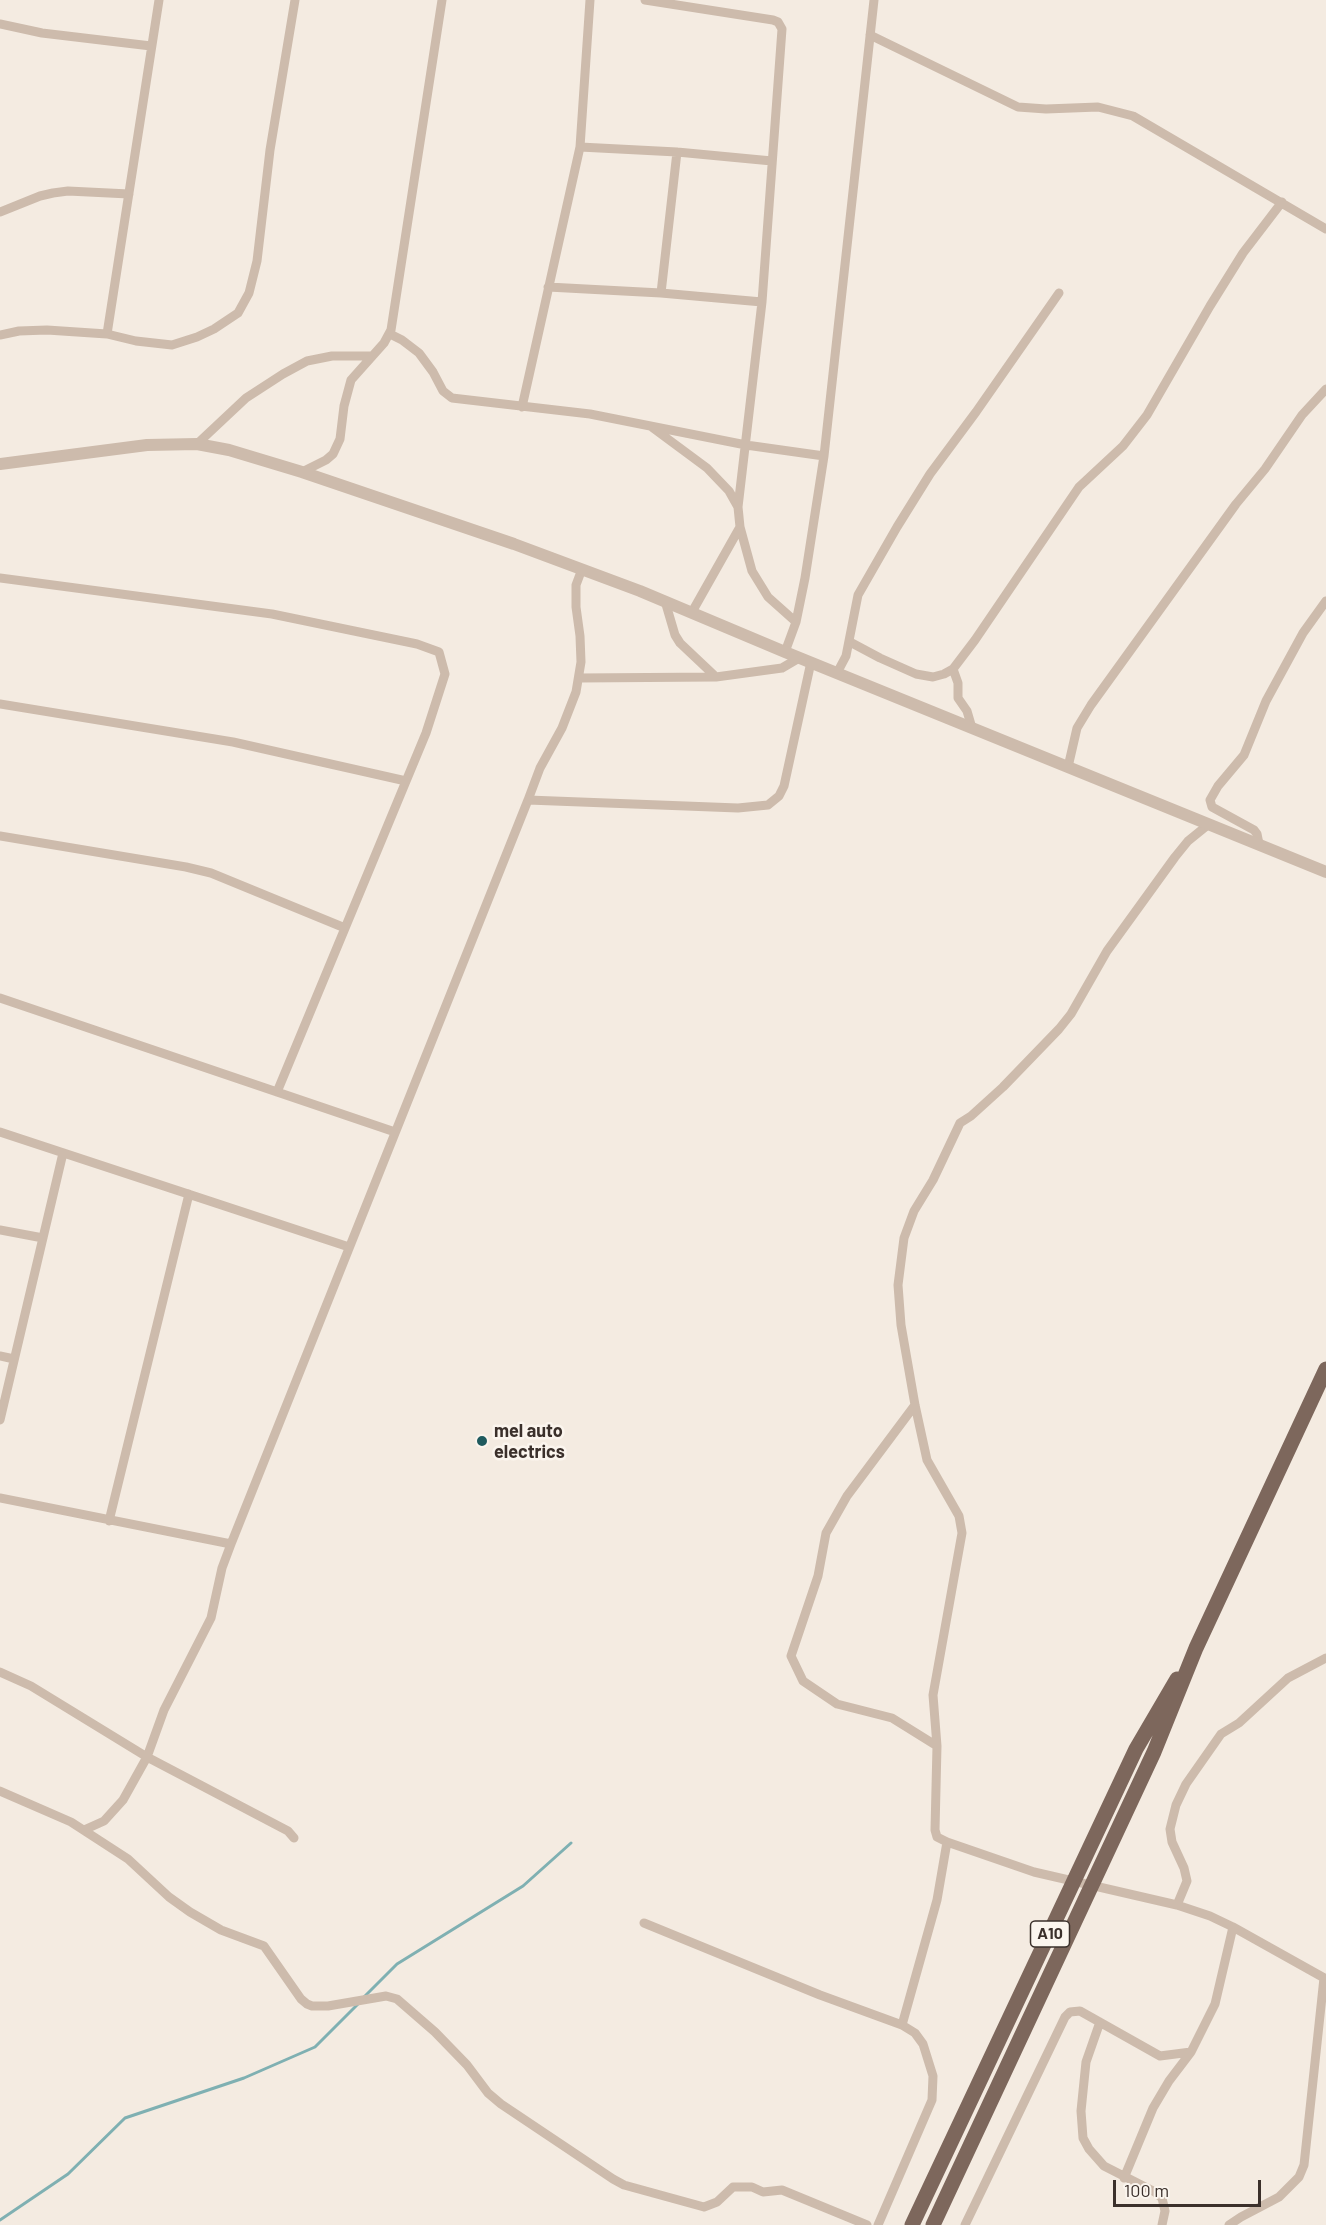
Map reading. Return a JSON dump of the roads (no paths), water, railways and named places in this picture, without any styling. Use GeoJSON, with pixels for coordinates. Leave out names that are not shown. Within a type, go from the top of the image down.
{"type":"FeatureCollection","features":[{"type":"Feature","properties":{"kind":"main road","name":"A10"},"geometry":{"type":"LineString","coordinates":[[933,2225],[1154,1752],[1196,1648],[1326,1369]]}},
{"type":"Feature","properties":{"kind":"main road","name":"A10"},"geometry":{"type":"LineString","coordinates":[[912,2225],[1140,1741],[1196,1648]]}},
{"type":"Feature","properties":{"kind":"street"},"geometry":{"type":"LineString","coordinates":[[107,334],[159,0]]}},
{"type":"Feature","properties":{"kind":"street"},"geometry":{"type":"LineString","coordinates":[[0,335],[34,329],[107,334],[158,345],[182,343],[229,321],[245,303],[253,282],[257,261],[270,150],[295,0]]}},
{"type":"Feature","properties":{"kind":"street"},"geometry":{"type":"LineString","coordinates":[[302,472],[333,454],[340,439],[348,387],[356,374],[390,334],[442,0]]}},
{"type":"Feature","properties":{"kind":"street"},"geometry":{"type":"LineString","coordinates":[[522,407],[580,147],[590,0]]}},
{"type":"Feature","properties":{"kind":"street"},"geometry":{"type":"LineString","coordinates":[[645,0],[772,20],[780,24],[783,33],[762,302],[738,507],[740,527],[752,571],[768,597],[796,622]]}},
{"type":"Feature","properties":{"kind":"street"},"geometry":{"type":"LineString","coordinates":[[785,652],[796,622],[807,568],[824,456],[874,0]]}},
{"type":"Feature","properties":{"kind":"street"},"geometry":{"type":"LineString","coordinates":[[0,24],[42,33],[151,46]]}},
{"type":"Feature","properties":{"kind":"street"},"geometry":{"type":"LineString","coordinates":[[870,35],[1018,107],[1046,109],[1098,107],[1133,116],[1326,229]]}},
{"type":"Feature","properties":{"kind":"street"},"geometry":{"type":"LineString","coordinates":[[580,147],[677,152],[772,161]]}},
{"type":"Feature","properties":{"kind":"street"},"geometry":{"type":"LineString","coordinates":[[662,293],[677,152]]}},
{"type":"Feature","properties":{"kind":"street"},"geometry":{"type":"LineString","coordinates":[[0,212],[40,196],[68,191],[129,195]]}},
{"type":"Feature","properties":{"kind":"street"},"geometry":{"type":"LineString","coordinates":[[850,642],[916,674],[933,677],[953,669],[1079,487],[1123,446],[1147,415],[1238,262],[1282,202]]}},
{"type":"Feature","properties":{"kind":"street"},"geometry":{"type":"LineString","coordinates":[[548,287],[662,293],[762,302]]}},
{"type":"Feature","properties":{"kind":"street"},"geometry":{"type":"LineString","coordinates":[[837,673],[850,642],[858,595],[897,527],[930,474],[1059,292]]}},
{"type":"Feature","properties":{"kind":"street"},"geometry":{"type":"LineString","coordinates":[[390,334],[418,353],[446,395],[522,407],[590,414],[746,445],[824,456]]}},
{"type":"Feature","properties":{"kind":"street"},"geometry":{"type":"LineString","coordinates":[[197,444],[246,398],[307,361],[332,356],[372,356]]}},
{"type":"Feature","properties":{"kind":"street"},"geometry":{"type":"LineString","coordinates":[[1068,767],[1077,728],[1091,705],[1236,504],[1265,469],[1302,416],[1326,389]]}},
{"type":"Feature","properties":{"kind":"street"},"geometry":{"type":"LineString","coordinates":[[649,425],[708,468],[729,491],[738,507]]}},
{"type":"Feature","properties":{"kind":"street"},"geometry":{"type":"LineString","coordinates":[[0,464],[147,445],[197,444],[229,450],[302,472],[582,569],[665,601],[1326,872]]}},
{"type":"Feature","properties":{"kind":"street"},"geometry":{"type":"LineString","coordinates":[[692,612],[740,527]]}},
{"type":"Feature","properties":{"kind":"street"},"geometry":{"type":"LineString","coordinates":[[84,1830],[105,1821],[117,1809],[147,1757],[164,1710],[211,1618],[222,1568],[231,1544],[540,768],[572,706],[579,678],[580,636],[575,598],[576,585],[582,569]]}},
{"type":"Feature","properties":{"kind":"street"},"geometry":{"type":"LineString","coordinates":[[0,578],[272,614],[417,644],[439,652],[445,674],[426,732],[277,1092]]}},
{"type":"Feature","properties":{"kind":"street"},"geometry":{"type":"LineString","coordinates":[[665,601],[675,635],[680,643],[716,677]]}},
{"type":"Feature","properties":{"kind":"street"},"geometry":{"type":"LineString","coordinates":[[1259,844],[1254,830],[1212,807],[1210,800],[1218,786],[1244,755],[1266,701],[1303,633],[1326,601]]}},
{"type":"Feature","properties":{"kind":"street"},"geometry":{"type":"LineString","coordinates":[[579,678],[716,677],[782,669],[805,660]]}},
{"type":"Feature","properties":{"kind":"street"},"geometry":{"type":"LineString","coordinates":[[528,800],[738,808],[768,805],[779,796],[784,786],[805,660]]}},
{"type":"Feature","properties":{"kind":"street"},"geometry":{"type":"LineString","coordinates":[[953,669],[958,698],[967,711],[972,728]]}},
{"type":"Feature","properties":{"kind":"street"},"geometry":{"type":"LineString","coordinates":[[0,704],[233,742],[406,781]]}},
{"type":"Feature","properties":{"kind":"street"},"geometry":{"type":"LineString","coordinates":[[1209,824],[1188,841],[1175,856],[1107,951],[1071,1014],[1059,1029],[1003,1087],[960,1123],[933,1180],[915,1211],[904,1238],[897,1285],[901,1325],[927,1460],[959,1516],[962,1533],[933,1695],[937,1746],[935,1830],[937,1837],[1050,1877],[1073,1880],[1177,1905],[1233,1927],[1325,1978],[1304,2165],[1299,2177],[1279,2197],[1229,2225]]}},
{"type":"Feature","properties":{"kind":"street"},"geometry":{"type":"LineString","coordinates":[[0,836],[211,873],[345,928]]}},
{"type":"Feature","properties":{"kind":"street"},"geometry":{"type":"LineString","coordinates":[[0,998],[395,1132]]}},
{"type":"Feature","properties":{"kind":"street"},"geometry":{"type":"LineString","coordinates":[[0,1132],[349,1247]]}},
{"type":"Feature","properties":{"kind":"street"},"geometry":{"type":"LineString","coordinates":[[0,1420],[63,1154]]}},
{"type":"Feature","properties":{"kind":"street"},"geometry":{"type":"LineString","coordinates":[[109,1521],[189,1194]]}},
{"type":"Feature","properties":{"kind":"street"},"geometry":{"type":"LineString","coordinates":[[0,1230],[43,1238]]}},
{"type":"Feature","properties":{"kind":"street"},"geometry":{"type":"LineString","coordinates":[[0,1356],[14,1359]]}},
{"type":"Feature","properties":{"kind":"street"},"geometry":{"type":"LineString","coordinates":[[915,1405],[847,1496],[825,1533],[818,1575],[791,1656],[803,1681],[837,1704],[891,1718],[937,1746]]}},
{"type":"Feature","properties":{"kind":"street"},"geometry":{"type":"LineString","coordinates":[[0,1498],[231,1544]]}},
{"type":"Feature","properties":{"kind":"street"},"geometry":{"type":"LineString","coordinates":[[1177,1905],[1187,1881],[1184,1868],[1172,1842],[1170,1829],[1176,1805],[1186,1784],[1221,1734],[1239,1723],[1288,1678],[1326,1658]]}},
{"type":"Feature","properties":{"kind":"street"},"geometry":{"type":"LineString","coordinates":[[0,1672],[31,1686],[147,1757],[288,1832],[294,1838]]}},
{"type":"Feature","properties":{"kind":"street"},"geometry":{"type":"LineString","coordinates":[[0,1791],[64,1818],[128,1859],[169,1897],[190,1912],[221,1930],[264,1946],[300,1999],[307,2004],[328,2006],[386,1996],[397,1999],[435,2031],[467,2065],[488,2093],[501,2104],[613,2179],[704,2207],[717,2202],[733,2187],[752,2187],[763,2192],[782,2190],[867,2225]]}},
{"type":"Feature","properties":{"kind":"street"},"geometry":{"type":"LineString","coordinates":[[902,2025],[937,1900],[947,1842]]}},
{"type":"Feature","properties":{"kind":"street"},"geometry":{"type":"LineString","coordinates":[[644,1923],[820,1995],[902,2025],[915,2033],[926,2051],[933,2076],[932,2100],[878,2225]]}},
{"type":"Feature","properties":{"kind":"street"},"geometry":{"type":"LineString","coordinates":[[1124,2178],[1153,2108],[1169,2081],[1191,2052],[1215,2004],[1233,1927]]}},
{"type":"Feature","properties":{"kind":"street"},"geometry":{"type":"LineString","coordinates":[[965,2225],[1065,2017],[1070,2012],[1077,2010],[1160,2056],[1191,2052]]}},
{"type":"Feature","properties":{"kind":"street"},"geometry":{"type":"LineString","coordinates":[[1101,2022],[1086,2062],[1081,2127],[1083,2138],[1099,2160],[1124,2178],[1162,2198],[1165,2204],[1162,2225]]}},
{"type":"Feature","properties":{"kind":"waterway"},"geometry":{"type":"LineString","coordinates":[[364,1997],[397,1964],[523,1886],[571,1843]]}},
{"type":"Feature","properties":{"kind":"waterway"},"geometry":{"type":"LineString","coordinates":[[0,2220],[68,2174],[125,2118],[244,2078],[315,2047],[358,2004]]}},
{"type":"Feature","properties":{"kind":"place","name":"mel auto electrics"},"geometry":{"type":"Point","coordinates":[482,1441]}}]}
